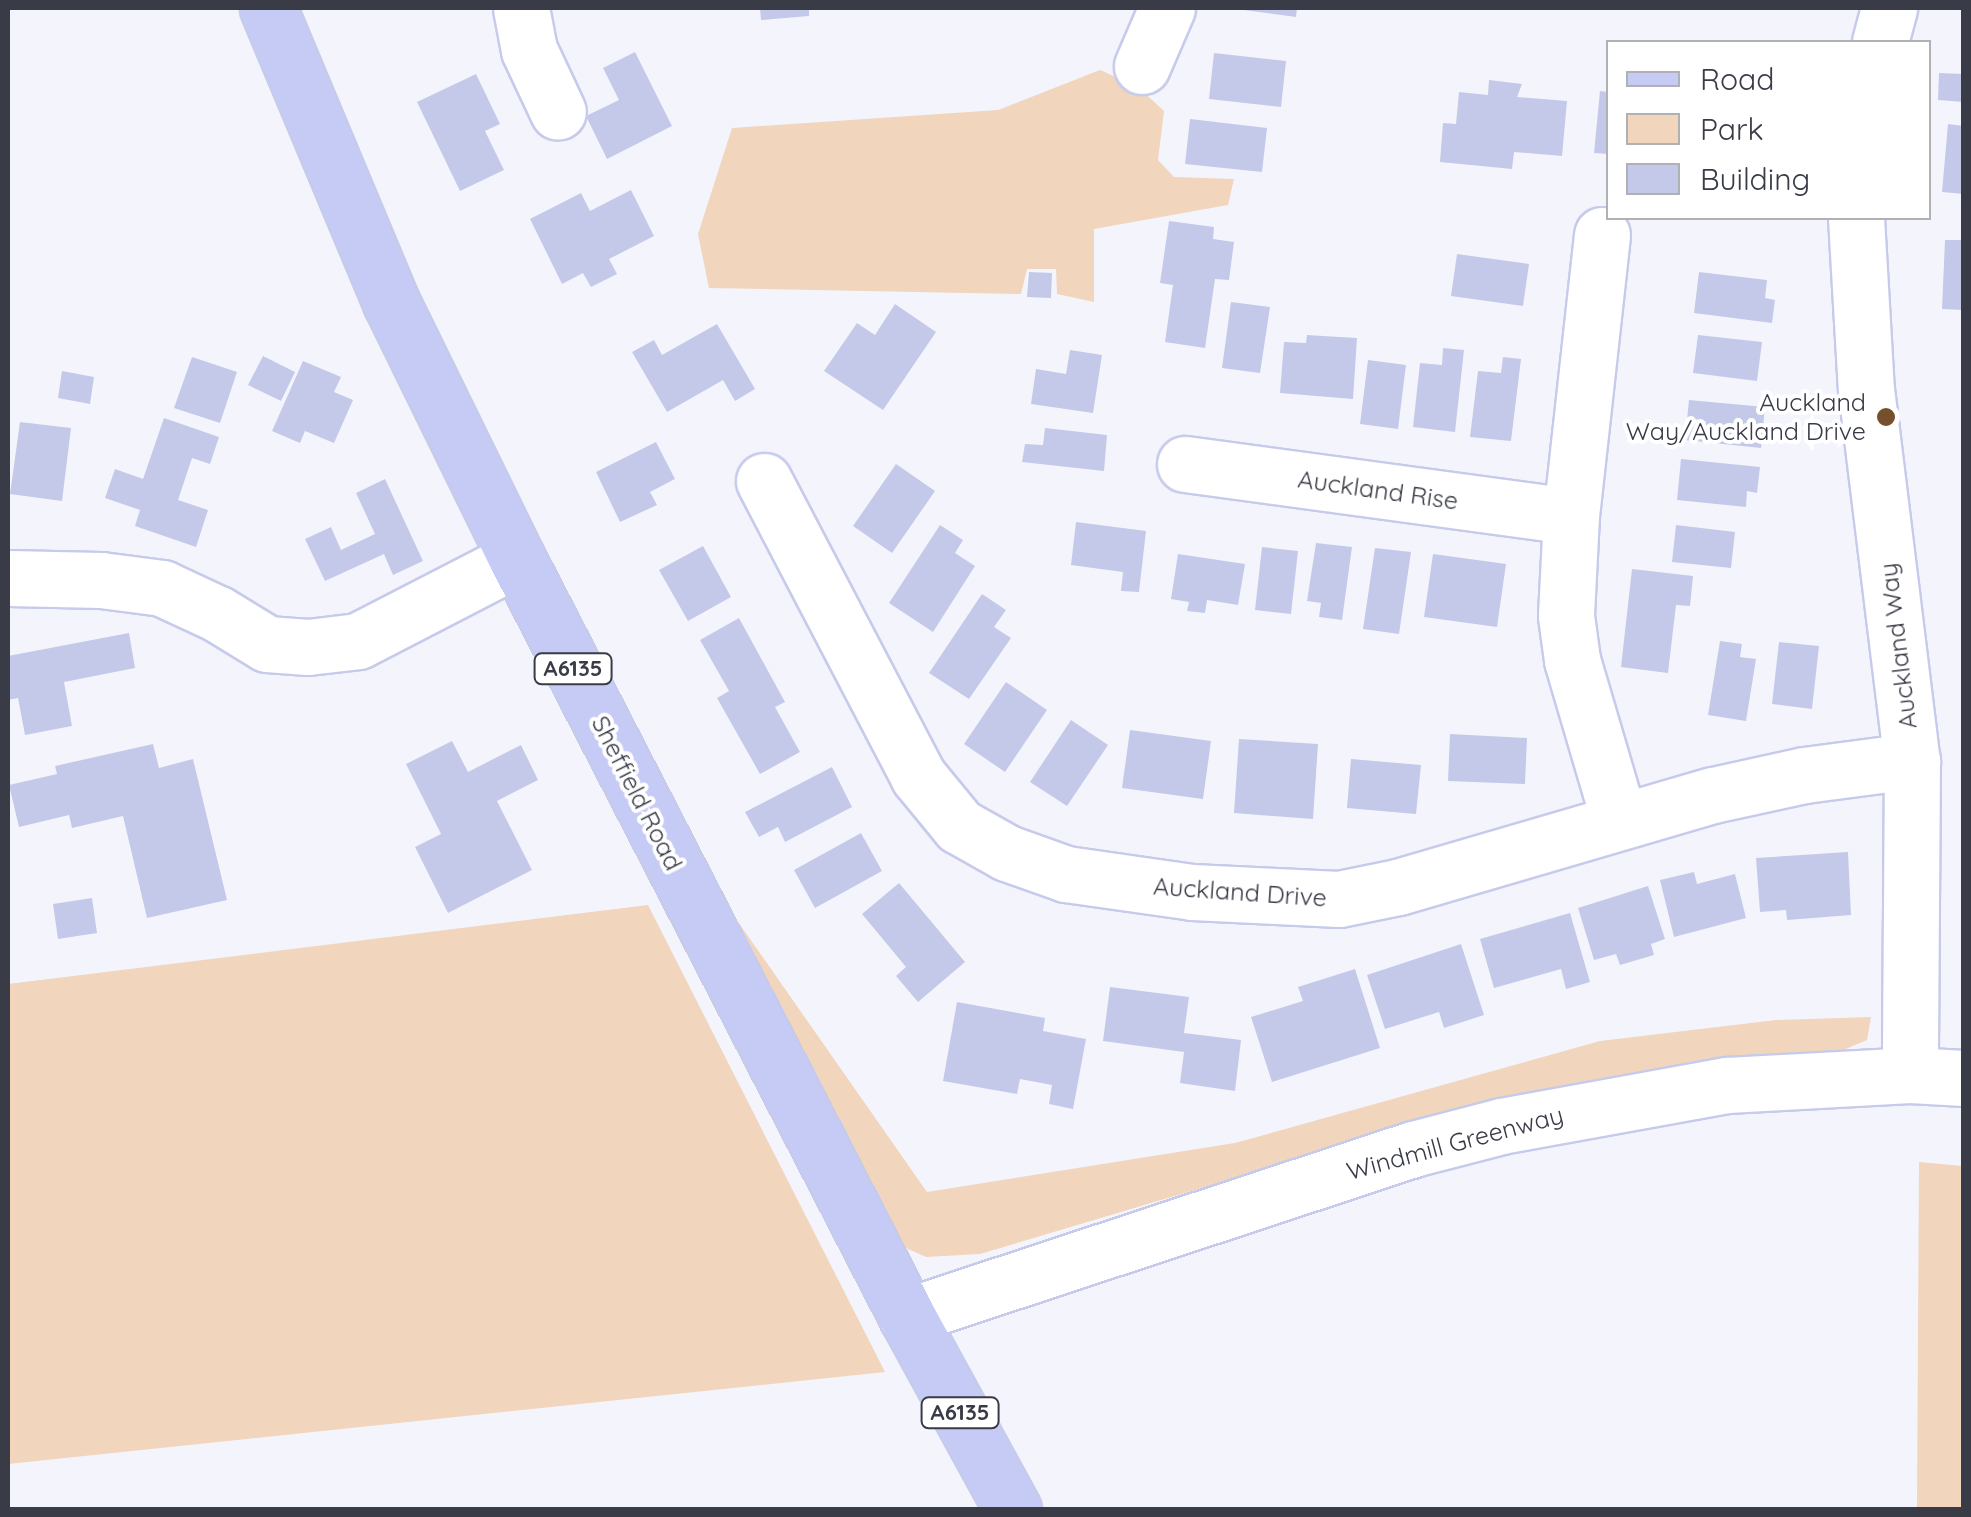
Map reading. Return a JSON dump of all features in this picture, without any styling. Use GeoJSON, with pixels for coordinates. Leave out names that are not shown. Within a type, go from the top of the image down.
{"type":"FeatureCollection","features":[{"type":"Feature","properties":{"kind":"main road","name":"Sheffield Road"},"geometry":{"type":"LineString","coordinates":[[268,8],[391,302],[516,559],[907,1316],[1013,1510]]}},
{"type":"Feature","properties":{"kind":"street"},"geometry":{"type":"LineString","coordinates":[[521,8],[529,50],[558,112]]}},
{"type":"Feature","properties":{"kind":"street"},"geometry":{"type":"LineString","coordinates":[[1142,66],[1166,8]]}},
{"type":"Feature","properties":{"kind":"street"},"geometry":{"type":"LineString","coordinates":[[1881,40],[1889,8]]}},
{"type":"Feature","properties":{"kind":"street","name":"Auckland Way"},"geometry":{"type":"LineString","coordinates":[[1856,220],[1866,388],[1912,761],[1910,1075]]}},
{"type":"Feature","properties":{"kind":"street"},"geometry":{"type":"LineString","coordinates":[[1602,235],[1571,516],[1566,616],[1572,660],[1619,820]]}},
{"type":"Feature","properties":{"kind":"street","name":"Auckland Rise"},"geometry":{"type":"LineString","coordinates":[[1185,464],[1571,516]]}},
{"type":"Feature","properties":{"kind":"street","name":"Auckland Drive"},"geometry":{"type":"LineString","coordinates":[[764,481],[918,776],[959,826],[1007,853],[1066,874],[1192,892],[1339,900],[1398,887],[1619,820],[1804,774],[1912,761]]}},
{"type":"Feature","properties":{"kind":"street"},"geometry":{"type":"LineString","coordinates":[[8,578],[101,580],[162,588],[218,614],[267,644],[308,647],[358,641],[516,559]]}},
{"type":"Feature","properties":{"kind":"street","name":"Windmill Greenway"},"geometry":{"type":"LineString","coordinates":[[907,1316],[1413,1148],[1501,1126],[1727,1085],[1910,1075],[1964,1078]]}},
{"type":"Feature","properties":{"kind":"green space"},"geometry":{"type":"Polygon","coordinates":[[[1100,70],[1138,87],[1164,111],[1158,160],[1174,177],[1234,179],[1228,205],[1094,229],[1094,302],[1057,294],[1056,269],[1027,269],[1021,294],[709,288],[698,234],[732,128],[998,110],[1100,70]]]}},
{"type":"Feature","properties":{"kind":"green space"},"geometry":{"type":"Polygon","coordinates":[[[720,896],[927,1192],[1235,1143],[1600,1041],[1776,1020],[1871,1017],[1867,1040],[1827,1057],[1620,1075],[1433,1119],[980,1254],[926,1257],[897,1244],[720,896]]]}},
{"type":"Feature","properties":{"kind":"green space"},"geometry":{"type":"Polygon","coordinates":[[[648,905],[885,1372],[8,1464],[8,984],[648,905]]]}},
{"type":"Feature","properties":{"kind":"green space"},"geometry":{"type":"Polygon","coordinates":[[[1919,1162],[1963,1166],[1963,1509],[1917,1509],[1919,1162]]]}},
{"type":"Feature","properties":{"kind":"building"},"geometry":{"type":"Polygon","coordinates":[[[760,8],[809,8],[809,16],[761,20],[760,8]]]}},
{"type":"Feature","properties":{"kind":"building"},"geometry":{"type":"Polygon","coordinates":[[[1229,8],[1297,8],[1296,17],[1229,8]]]}},
{"type":"Feature","properties":{"kind":"building"},"geometry":{"type":"Polygon","coordinates":[[[635,52],[672,126],[607,159],[586,116],[619,100],[603,68],[635,52]]]}},
{"type":"Feature","properties":{"kind":"building"},"geometry":{"type":"Polygon","coordinates":[[[1214,53],[1286,61],[1281,107],[1209,99],[1214,53]]]}},
{"type":"Feature","properties":{"kind":"building"},"geometry":{"type":"Polygon","coordinates":[[[1939,73],[1964,74],[1964,102],[1938,100],[1939,73]]]}},
{"type":"Feature","properties":{"kind":"building"},"geometry":{"type":"Polygon","coordinates":[[[476,74],[500,124],[485,131],[504,170],[460,191],[417,102],[476,74]]]}},
{"type":"Feature","properties":{"kind":"building"},"geometry":{"type":"Polygon","coordinates":[[[1489,80],[1522,84],[1517,97],[1567,101],[1562,156],[1514,152],[1512,169],[1440,162],[1443,123],[1456,124],[1459,92],[1488,95],[1489,80]]]}},
{"type":"Feature","properties":{"kind":"building"},"geometry":{"type":"Polygon","coordinates":[[[1600,91],[1606,92],[1606,154],[1594,153],[1600,91]]]}},
{"type":"Feature","properties":{"kind":"building"},"geometry":{"type":"Polygon","coordinates":[[[1190,119],[1267,128],[1262,172],[1185,164],[1190,119]]]}},
{"type":"Feature","properties":{"kind":"building"},"geometry":{"type":"Polygon","coordinates":[[[1948,124],[1964,126],[1964,194],[1942,192],[1948,124]]]}},
{"type":"Feature","properties":{"kind":"building"},"geometry":{"type":"Polygon","coordinates":[[[631,190],[654,236],[609,259],[617,274],[591,287],[583,273],[562,284],[530,219],[581,193],[590,211],[631,190]]]}},
{"type":"Feature","properties":{"kind":"building"},"geometry":{"type":"Polygon","coordinates":[[[1169,221],[1214,227],[1213,239],[1234,242],[1229,280],[1215,279],[1205,348],[1165,342],[1173,285],[1160,283],[1169,221]]]}},
{"type":"Feature","properties":{"kind":"building"},"geometry":{"type":"Polygon","coordinates":[[[1945,240],[1964,240],[1964,310],[1942,309],[1945,240]]]}},
{"type":"Feature","properties":{"kind":"building"},"geometry":{"type":"Polygon","coordinates":[[[1457,254],[1529,264],[1523,306],[1451,296],[1457,254]]]}},
{"type":"Feature","properties":{"kind":"building"},"geometry":{"type":"Polygon","coordinates":[[[1029,272],[1052,273],[1051,298],[1027,297],[1029,272]]]}},
{"type":"Feature","properties":{"kind":"building"},"geometry":{"type":"Polygon","coordinates":[[[1699,272],[1767,280],[1765,298],[1775,300],[1772,323],[1694,313],[1699,272]]]}},
{"type":"Feature","properties":{"kind":"building"},"geometry":{"type":"Polygon","coordinates":[[[1231,302],[1270,307],[1260,373],[1222,368],[1231,302]]]}},
{"type":"Feature","properties":{"kind":"building"},"geometry":{"type":"Polygon","coordinates":[[[895,304],[936,332],[883,410],[824,371],[857,323],[875,335],[895,304]]]}},
{"type":"Feature","properties":{"kind":"building"},"geometry":{"type":"Polygon","coordinates":[[[717,324],[755,389],[735,401],[723,380],[667,412],[632,352],[654,340],[662,355],[717,324]]]}},
{"type":"Feature","properties":{"kind":"building"},"geometry":{"type":"Polygon","coordinates":[[[1307,335],[1357,338],[1353,399],[1280,393],[1284,342],[1306,343],[1307,335]]]}},
{"type":"Feature","properties":{"kind":"building"},"geometry":{"type":"Polygon","coordinates":[[[1698,335],[1762,342],[1757,381],[1693,373],[1698,335]]]}},
{"type":"Feature","properties":{"kind":"building"},"geometry":{"type":"Polygon","coordinates":[[[1443,348],[1464,350],[1455,432],[1413,427],[1420,363],[1442,365],[1443,348]]]}},
{"type":"Feature","properties":{"kind":"building"},"geometry":{"type":"Polygon","coordinates":[[[1070,350],[1102,355],[1093,413],[1031,404],[1036,369],[1066,374],[1070,350]]]}},
{"type":"Feature","properties":{"kind":"building"},"geometry":{"type":"Polygon","coordinates":[[[263,356],[295,372],[281,401],[248,385],[263,356]]]}},
{"type":"Feature","properties":{"kind":"building"},"geometry":{"type":"Polygon","coordinates":[[[192,357],[237,372],[220,423],[174,408],[192,357]]]}},
{"type":"Feature","properties":{"kind":"building"},"geometry":{"type":"Polygon","coordinates":[[[1503,357],[1521,359],[1511,441],[1470,437],[1478,371],[1501,373],[1503,357]]]}},
{"type":"Feature","properties":{"kind":"building"},"geometry":{"type":"Polygon","coordinates":[[[1368,360],[1406,365],[1398,429],[1360,424],[1368,360]]]}},
{"type":"Feature","properties":{"kind":"building"},"geometry":{"type":"Polygon","coordinates":[[[303,361],[341,377],[334,392],[353,400],[334,443],[305,431],[300,443],[272,431],[303,361]]]}},
{"type":"Feature","properties":{"kind":"building"},"geometry":{"type":"Polygon","coordinates":[[[62,371],[94,377],[90,404],[58,398],[62,371]]]}},
{"type":"Feature","properties":{"kind":"building"},"geometry":{"type":"Polygon","coordinates":[[[1689,400],[1765,407],[1761,448],[1685,440],[1689,400]]]}},
{"type":"Feature","properties":{"kind":"building"},"geometry":{"type":"Polygon","coordinates":[[[164,418],[219,437],[210,464],[192,458],[178,500],[208,510],[196,547],[135,526],[140,510],[105,498],[115,469],[143,479],[164,418]]]}},
{"type":"Feature","properties":{"kind":"building"},"geometry":{"type":"Polygon","coordinates":[[[20,422],[71,428],[62,501],[10,494],[20,422]]]}},
{"type":"Feature","properties":{"kind":"building"},"geometry":{"type":"Polygon","coordinates":[[[1045,428],[1107,435],[1104,471],[1022,462],[1025,444],[1043,445],[1045,428]]]}},
{"type":"Feature","properties":{"kind":"building"},"geometry":{"type":"Polygon","coordinates":[[[656,442],[675,479],[650,492],[657,505],[620,522],[596,472],[656,442]]]}},
{"type":"Feature","properties":{"kind":"building"},"geometry":{"type":"Polygon","coordinates":[[[1681,459],[1760,467],[1757,493],[1747,491],[1746,507],[1677,500],[1681,459]]]}},
{"type":"Feature","properties":{"kind":"building"},"geometry":{"type":"Polygon","coordinates":[[[896,464],[935,491],[892,553],[853,526],[896,464]]]}},
{"type":"Feature","properties":{"kind":"building"},"geometry":{"type":"Polygon","coordinates":[[[385,479],[423,561],[393,575],[384,554],[325,581],[305,539],[331,527],[341,550],[375,534],[356,493],[385,479]]]}},
{"type":"Feature","properties":{"kind":"building"},"geometry":{"type":"Polygon","coordinates":[[[1076,522],[1146,531],[1139,592],[1121,591],[1123,572],[1071,565],[1076,522]]]}},
{"type":"Feature","properties":{"kind":"building"},"geometry":{"type":"Polygon","coordinates":[[[940,525],[963,540],[955,553],[975,566],[933,632],[889,603],[940,525]]]}},
{"type":"Feature","properties":{"kind":"building"},"geometry":{"type":"Polygon","coordinates":[[[1676,525],[1735,532],[1731,568],[1672,562],[1676,525]]]}},
{"type":"Feature","properties":{"kind":"building"},"geometry":{"type":"Polygon","coordinates":[[[1316,543],[1352,547],[1342,620],[1319,617],[1321,603],[1307,601],[1316,543]]]}},
{"type":"Feature","properties":{"kind":"building"},"geometry":{"type":"Polygon","coordinates":[[[703,546],[731,597],[688,621],[659,570],[703,546]]]}},
{"type":"Feature","properties":{"kind":"building"},"geometry":{"type":"Polygon","coordinates":[[[1262,547],[1298,551],[1291,614],[1255,610],[1262,547]]]}},
{"type":"Feature","properties":{"kind":"building"},"geometry":{"type":"Polygon","coordinates":[[[1375,548],[1411,552],[1399,634],[1363,629],[1375,548]]]}},
{"type":"Feature","properties":{"kind":"building"},"geometry":{"type":"Polygon","coordinates":[[[1178,554],[1245,564],[1238,605],[1207,600],[1205,613],[1187,611],[1189,602],[1171,599],[1178,554]]]}},
{"type":"Feature","properties":{"kind":"building"},"geometry":{"type":"Polygon","coordinates":[[[1433,554],[1506,564],[1497,627],[1424,617],[1433,554]]]}},
{"type":"Feature","properties":{"kind":"building"},"geometry":{"type":"Polygon","coordinates":[[[1632,569],[1693,576],[1690,606],[1676,605],[1668,673],[1621,667],[1632,569]]]}},
{"type":"Feature","properties":{"kind":"building"},"geometry":{"type":"Polygon","coordinates":[[[982,594],[1006,610],[994,627],[1011,638],[969,699],[929,673],[982,594]]]}},
{"type":"Feature","properties":{"kind":"building"},"geometry":{"type":"Polygon","coordinates":[[[739,618],[785,702],[775,707],[800,752],[760,774],[717,698],[729,691],[700,640],[739,618]]]}},
{"type":"Feature","properties":{"kind":"building"},"geometry":{"type":"Polygon","coordinates":[[[129,633],[135,668],[64,682],[72,726],[25,735],[18,698],[8,700],[8,656],[129,633]]]}},
{"type":"Feature","properties":{"kind":"building"},"geometry":{"type":"Polygon","coordinates":[[[1720,641],[1742,644],[1740,657],[1756,659],[1746,721],[1708,715],[1720,641]]]}},
{"type":"Feature","properties":{"kind":"building"},"geometry":{"type":"Polygon","coordinates":[[[1779,642],[1819,646],[1812,709],[1772,704],[1779,642]]]}},
{"type":"Feature","properties":{"kind":"building"},"geometry":{"type":"Polygon","coordinates":[[[1006,682],[1047,710],[1005,772],[964,744],[1006,682]]]}},
{"type":"Feature","properties":{"kind":"building"},"geometry":{"type":"Polygon","coordinates":[[[1071,720],[1108,745],[1067,806],[1030,782],[1071,720]]]}},
{"type":"Feature","properties":{"kind":"building"},"geometry":{"type":"Polygon","coordinates":[[[1130,730],[1211,741],[1203,799],[1122,788],[1130,730]]]}},
{"type":"Feature","properties":{"kind":"building"},"geometry":{"type":"Polygon","coordinates":[[[1450,734],[1527,738],[1525,784],[1448,781],[1450,734]]]}},
{"type":"Feature","properties":{"kind":"building"},"geometry":{"type":"Polygon","coordinates":[[[1239,739],[1318,744],[1313,819],[1234,813],[1239,739]]]}},
{"type":"Feature","properties":{"kind":"building"},"geometry":{"type":"Polygon","coordinates":[[[452,741],[468,772],[521,745],[538,780],[497,801],[532,870],[448,913],[415,847],[441,834],[406,764],[452,741]]]}},
{"type":"Feature","properties":{"kind":"building"},"geometry":{"type":"Polygon","coordinates":[[[153,744],[159,768],[193,759],[227,900],[147,918],[123,816],[72,828],[69,815],[19,827],[9,785],[57,774],[55,766],[153,744]]]}},
{"type":"Feature","properties":{"kind":"building"},"geometry":{"type":"Polygon","coordinates":[[[1351,759],[1421,765],[1416,814],[1347,808],[1351,759]]]}},
{"type":"Feature","properties":{"kind":"building"},"geometry":{"type":"Polygon","coordinates":[[[832,767],[852,807],[785,842],[778,827],[759,837],[745,812],[832,767]]]}},
{"type":"Feature","properties":{"kind":"building"},"geometry":{"type":"Polygon","coordinates":[[[861,833],[882,871],[815,908],[794,870],[861,833]]]}},
{"type":"Feature","properties":{"kind":"building"},"geometry":{"type":"Polygon","coordinates":[[[1848,852],[1851,915],[1787,920],[1786,910],[1760,912],[1756,858],[1848,852]]]}},
{"type":"Feature","properties":{"kind":"building"},"geometry":{"type":"Polygon","coordinates":[[[1694,872],[1697,884],[1735,874],[1746,918],[1674,937],[1660,880],[1694,872]]]}},
{"type":"Feature","properties":{"kind":"building"},"geometry":{"type":"Polygon","coordinates":[[[899,883],[965,962],[918,1002],[896,976],[906,967],[862,914],[899,883]]]}},
{"type":"Feature","properties":{"kind":"building"},"geometry":{"type":"Polygon","coordinates":[[[1648,886],[1665,939],[1651,944],[1654,955],[1620,965],[1616,954],[1594,960],[1578,908],[1648,886]]]}},
{"type":"Feature","properties":{"kind":"building"},"geometry":{"type":"Polygon","coordinates":[[[92,898],[97,933],[58,939],[53,904],[92,898]]]}},
{"type":"Feature","properties":{"kind":"building"},"geometry":{"type":"Polygon","coordinates":[[[1570,913],[1590,982],[1566,989],[1561,969],[1494,988],[1480,939],[1570,913]]]}},
{"type":"Feature","properties":{"kind":"building"},"geometry":{"type":"Polygon","coordinates":[[[1461,944],[1484,1015],[1444,1028],[1439,1012],[1385,1029],[1367,975],[1461,944]]]}},
{"type":"Feature","properties":{"kind":"building"},"geometry":{"type":"Polygon","coordinates":[[[1355,969],[1380,1048],[1272,1082],[1251,1017],[1303,1001],[1298,987],[1355,969]]]}},
{"type":"Feature","properties":{"kind":"building"},"geometry":{"type":"Polygon","coordinates":[[[1110,987],[1189,997],[1184,1033],[1241,1040],[1235,1091],[1180,1083],[1184,1052],[1103,1041],[1110,987]]]}},
{"type":"Feature","properties":{"kind":"building"},"geometry":{"type":"Polygon","coordinates":[[[957,1002],[1045,1018],[1043,1031],[1086,1039],[1073,1109],[1049,1104],[1052,1085],[1020,1079],[1017,1094],[943,1081],[957,1002]]]}},
{"type":"Feature","properties":{"kind":"place","name":"Auckland Way/Auckland Drive"},"geometry":{"type":"Point","coordinates":[1886,417]}}]}
